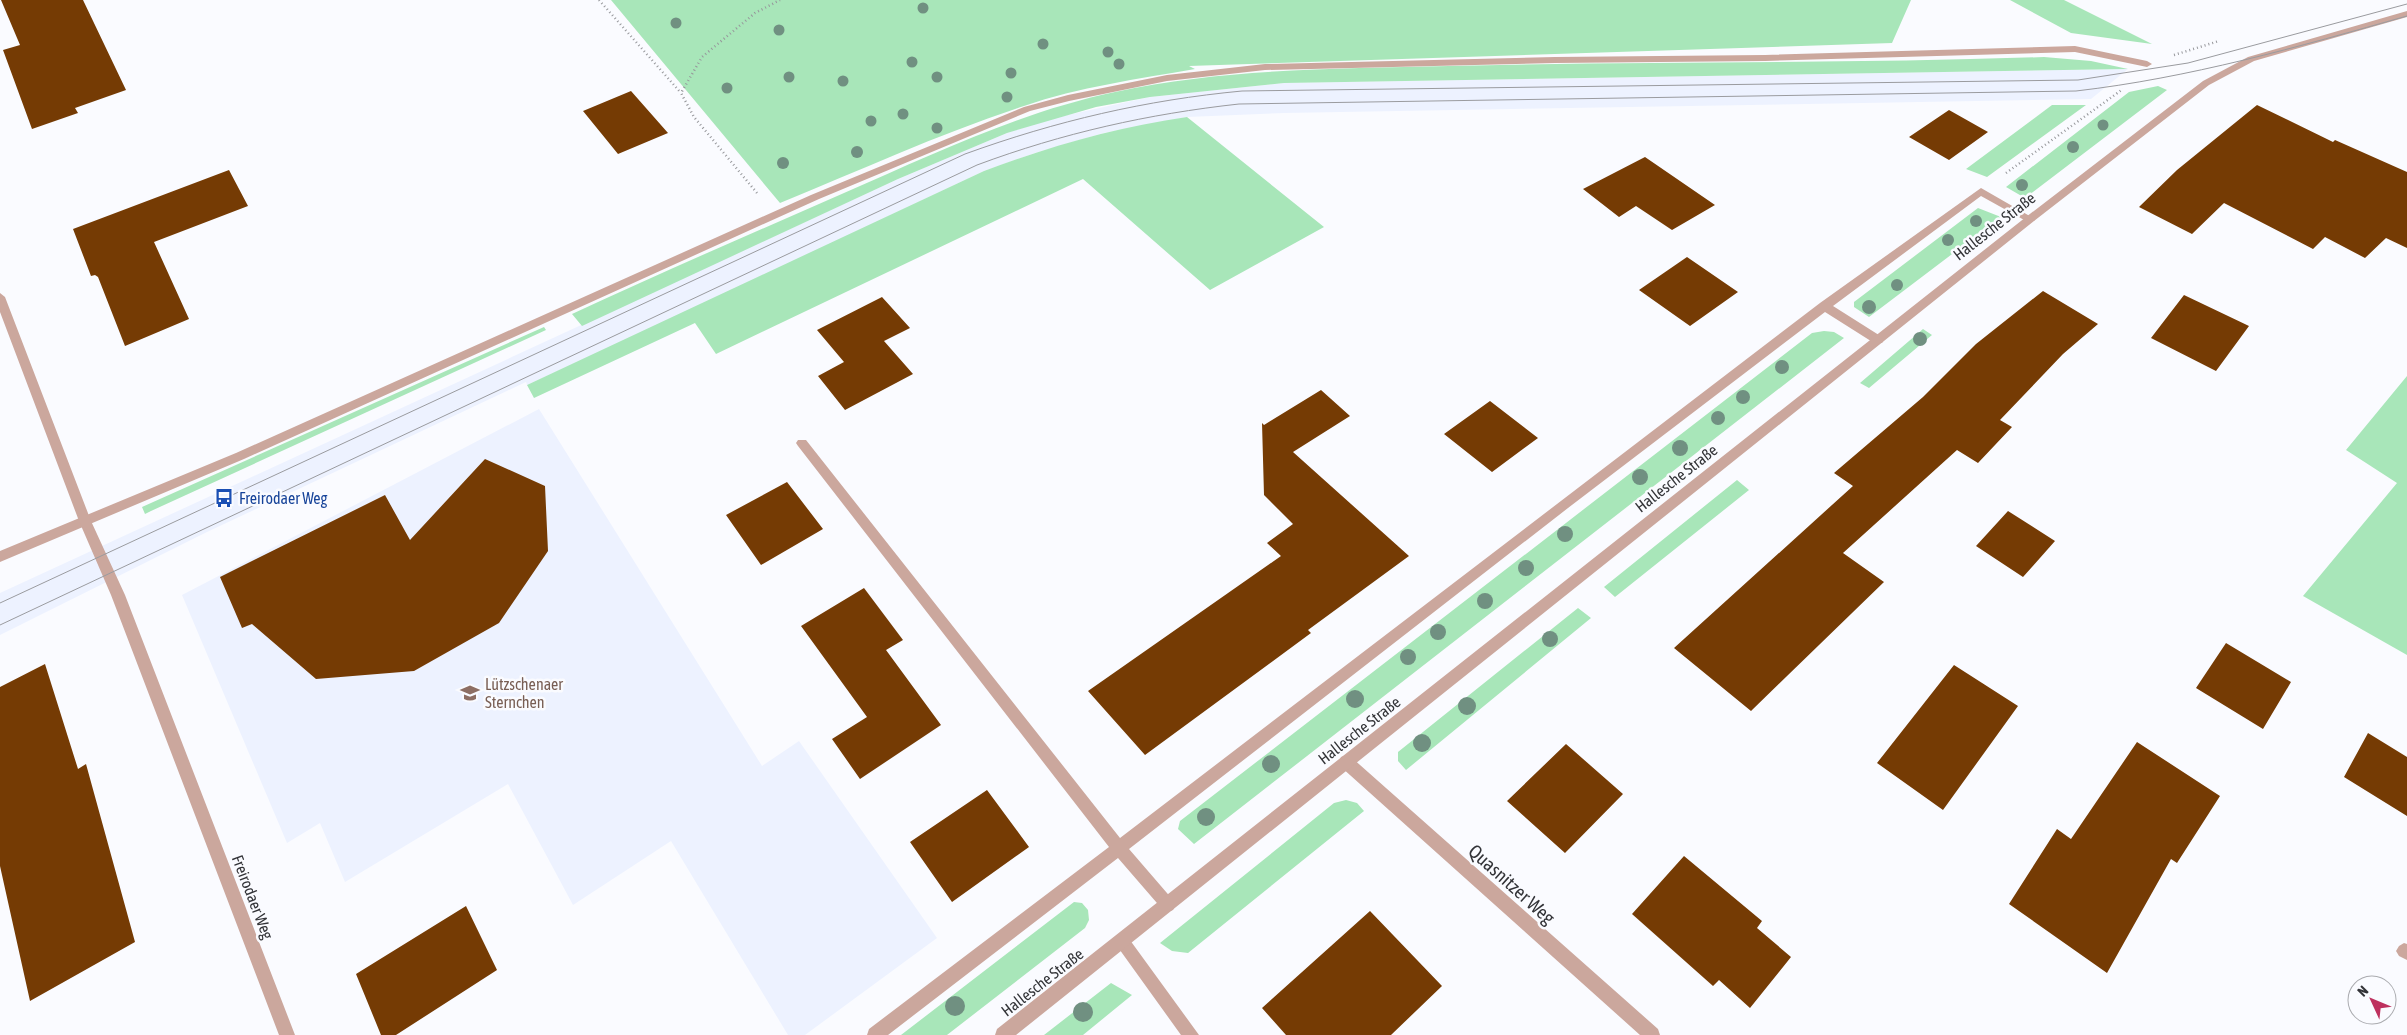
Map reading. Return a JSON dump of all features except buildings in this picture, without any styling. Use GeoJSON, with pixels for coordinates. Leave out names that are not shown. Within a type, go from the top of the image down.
{"type":"FeatureCollection","features":[{"type":"Feature","properties":{"kind":"street","name":"Hallesche Straße"},"geometry":{"type":"LineString","coordinates":[[1003,1035],[2030,219],[2206,83],[2235,66],[2267,54],[2407,14]]}},
{"type":"Feature","properties":{"kind":"street"},"geometry":{"type":"LineString","coordinates":[[0,557],[240,456],[776,215],[951,139],[1027,109],[1110,88],[1210,72],[1265,67],[1555,60],[1765,58],[2075,49],[2147,64]]}},
{"type":"Feature","properties":{"kind":"street"},"geometry":{"type":"LineString","coordinates":[[875,1035],[1120,850],[1824,306],[1981,191],[2030,219]]}},
{"type":"Feature","properties":{"kind":"street","name":"Freirodaer Weg"},"geometry":{"type":"LineString","coordinates":[[0,297],[85,521],[118,595],[287,1035]]}},
{"type":"Feature","properties":{"kind":"street"},"geometry":{"type":"LineString","coordinates":[[1824,306],[1878,340]]}},
{"type":"Feature","properties":{"kind":"street"},"geometry":{"type":"LineString","coordinates":[[802,443],[1120,850],[1168,905]]}},
{"type":"Feature","properties":{"kind":"street","name":"Quasnitzer Weg"},"geometry":{"type":"LineString","coordinates":[[1346,762],[1652,1035]]}},
{"type":"Feature","properties":{"kind":"street"},"geometry":{"type":"LineString","coordinates":[[1122,942],[1191,1035]]}},
{"type":"Feature","properties":{"kind":"path"},"geometry":{"type":"LineString","coordinates":[[599,0],[681,93],[694,117],[776,215]]}},
{"type":"Feature","properties":{"kind":"path"},"geometry":{"type":"LineString","coordinates":[[681,93],[702,57],[755,13],[780,0]]}},
{"type":"Feature","properties":{"kind":"path"},"geometry":{"type":"LineString","coordinates":[[2147,64],[2221,40]]}},
{"type":"Feature","properties":{"kind":"path"},"geometry":{"type":"LineString","coordinates":[[1981,191],[2113,96]]}},
{"type":"Feature","properties":{"kind":"shaded area"},"geometry":{"type":"Polygon","coordinates":[[[2128,69],[2091,99],[1284,113],[1187,117],[1104,133],[1035,153],[984,171],[652,328],[527,385],[526,382],[207,532],[0,635],[0,593],[898,179],[1007,133],[1049,119],[1150,97],[1284,83],[2128,69]]]}},
{"type":"Feature","properties":{"kind":"shaded area","name":"Lützschenaer Sternchen"},"geometry":{"type":"Polygon","coordinates":[[[539,409],[762,766],[799,741],[937,938],[805,1035],[788,1035],[671,841],[573,905],[508,784],[345,882],[320,823],[287,843],[182,595],[539,409]]]}},
{"type":"Feature","properties":{"kind":"green space"},"geometry":{"type":"Polygon","coordinates":[[[611,0],[1911,0],[1892,43],[1189,66],[1195,69],[1087,89],[1024,106],[932,140],[780,203],[611,0]]]}},
{"type":"Feature","properties":{"kind":"green space"},"geometry":{"type":"Polygon","coordinates":[[[2010,0],[2064,0],[2152,44],[2071,33],[2010,0]]]}},
{"type":"Feature","properties":{"kind":"green space"},"geometry":{"type":"Polygon","coordinates":[[[2044,57],[2091,61],[2128,69],[1284,83],[1150,97],[1096,107],[1007,133],[898,179],[582,326],[572,314],[977,135],[1080,100],[1157,84],[1240,74],[1323,69],[1524,64],[1895,61],[2044,57]]]}},
{"type":"Feature","properties":{"kind":"green space"},"geometry":{"type":"Polygon","coordinates":[[[2158,86],[2167,90],[2025,198],[2006,187],[2129,92],[2158,86]]]}},
{"type":"Feature","properties":{"kind":"green space"},"geometry":{"type":"Polygon","coordinates":[[[2052,105],[2086,105],[1987,177],[1966,169],[2052,105]]]}},
{"type":"Feature","properties":{"kind":"green space"},"geometry":{"type":"Polygon","coordinates":[[[1187,117],[1324,227],[1210,290],[1083,179],[716,354],[695,323],[534,398],[527,385],[984,171],[1084,138],[1135,126],[1187,117]]]}},
{"type":"Feature","properties":{"kind":"green space"},"geometry":{"type":"Polygon","coordinates":[[[1978,208],[2001,217],[1869,317],[1854,307],[1854,302],[1978,208]]]}},
{"type":"Feature","properties":{"kind":"green space"},"geometry":{"type":"Polygon","coordinates":[[[544,327],[546,330],[145,514],[142,507],[544,327]]]}},
{"type":"Feature","properties":{"kind":"green space"},"geometry":{"type":"Polygon","coordinates":[[[1923,329],[1932,335],[1869,388],[1860,383],[1923,329]]]}},
{"type":"Feature","properties":{"kind":"green space"},"geometry":{"type":"Polygon","coordinates":[[[1834,332],[1844,338],[1194,844],[1178,829],[1180,821],[1812,333],[1834,332]]]}},
{"type":"Feature","properties":{"kind":"green space"},"geometry":{"type":"Polygon","coordinates":[[[2407,376],[2407,655],[2303,596],[2397,483],[2346,450],[2407,376]]]}},
{"type":"Feature","properties":{"kind":"green space"},"geometry":{"type":"Polygon","coordinates":[[[1737,480],[1749,490],[1615,597],[1604,587],[1737,480]]]}},
{"type":"Feature","properties":{"kind":"green space"},"geometry":{"type":"Polygon","coordinates":[[[1578,608],[1591,618],[1406,770],[1398,761],[1398,752],[1578,608]]]}},
{"type":"Feature","properties":{"kind":"green space"},"geometry":{"type":"Polygon","coordinates":[[[1346,800],[1357,803],[1364,811],[1188,953],[1172,951],[1160,943],[1334,803],[1346,800]]]}},
{"type":"Feature","properties":{"kind":"green space"},"geometry":{"type":"Polygon","coordinates":[[[1074,902],[1082,903],[1088,910],[1089,920],[1085,928],[947,1035],[901,1035],[1074,902]]]}},
{"type":"Feature","properties":{"kind":"green space"},"geometry":{"type":"Polygon","coordinates":[[[1111,983],[1132,995],[1083,1035],[1044,1035],[1111,983]]]}},
{"type":"Feature","properties":{"kind":"tram line"},"geometry":{"type":"LineString","coordinates":[[0,603],[965,154],[999,142],[1102,113],[1171,100],[1242,91],[2078,80],[2188,63],[2407,4]]}},
{"type":"Feature","properties":{"kind":"tram line"},"geometry":{"type":"LineString","coordinates":[[0,625],[977,165],[1074,134],[1139,119],[1239,104],[2076,91],[2202,70],[2284,50],[2407,16]]}},
{"type":"Feature","properties":{"kind":"place","name":"Freirodaer Weg"},"geometry":{"type":"Point","coordinates":[224,498]}},
{"type":"Feature","properties":{"kind":"place","name":"Lützschenaer Sternchen"},"geometry":{"type":"Point","coordinates":[470,693]}}]}
